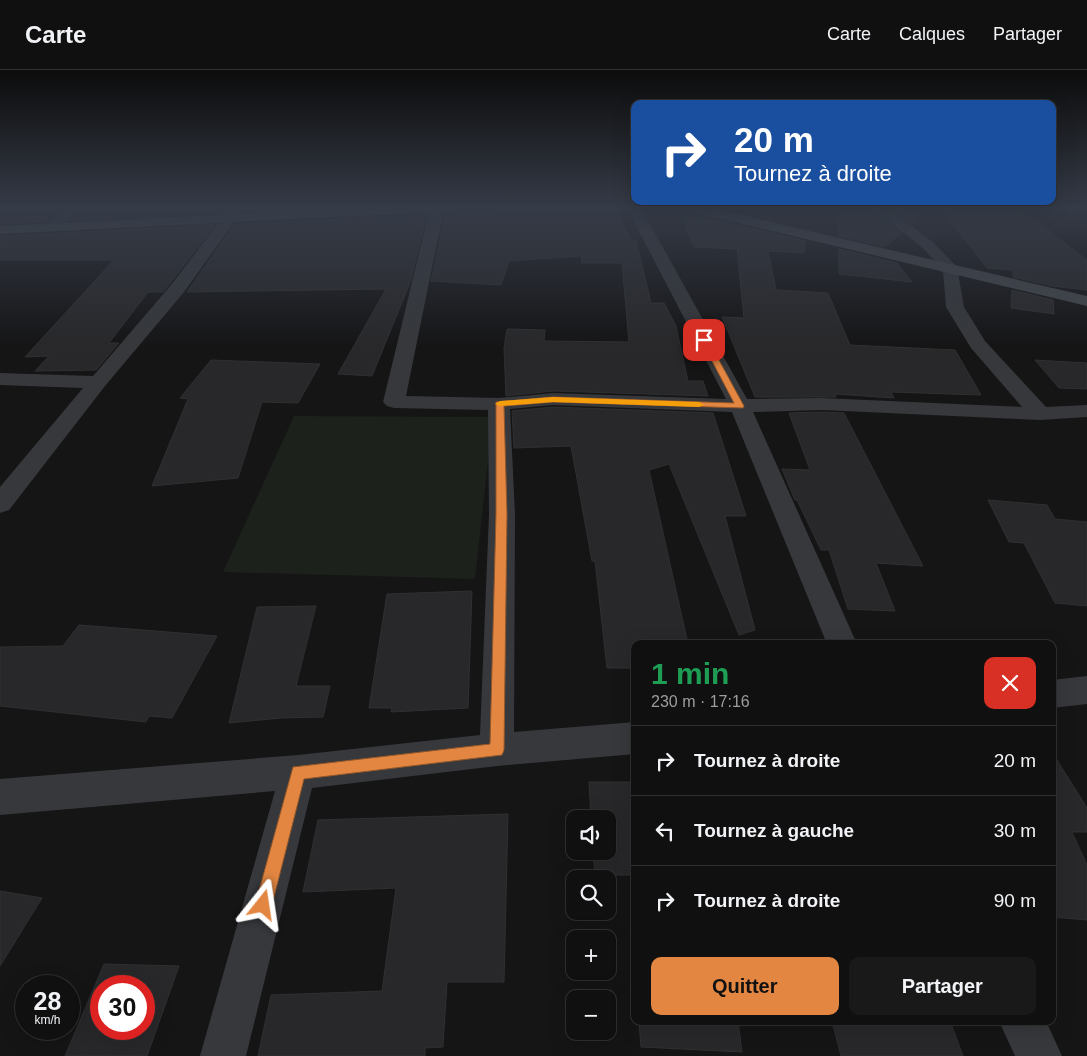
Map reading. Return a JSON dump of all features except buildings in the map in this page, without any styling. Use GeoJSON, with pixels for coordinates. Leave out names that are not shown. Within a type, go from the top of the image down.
{"type":"FeatureCollection","features":[{"type":"Feature","properties":{"kind":"main road"},"geometry":{"type":"LineString","coordinates":[[884,254],[1087,301]]}},
{"type":"Feature","properties":{"kind":"street"},"geometry":{"type":"LineString","coordinates":[[0,504],[98,382],[178,288],[203,254]]}},
{"type":"Feature","properties":{"kind":"street"},"geometry":{"type":"LineString","coordinates":[[425,254],[394,402],[499,404],[553,399],[740,406],[822,404],[1040,414],[1087,411]]}},
{"type":"Feature","properties":{"kind":"street"},"geometry":{"type":"LineString","coordinates":[[659,254],[740,406],[840,640]]}},
{"type":"Feature","properties":{"kind":"street"},"geometry":{"type":"LineString","coordinates":[[936,254],[951,270],[955,307],[978,344],[1040,414]]}},
{"type":"Feature","properties":{"kind":"street"},"geometry":{"type":"LineString","coordinates":[[0,378],[98,382]]}},
{"type":"Feature","properties":{"kind":"street"},"geometry":{"type":"LineString","coordinates":[[497,750],[502,514],[499,404]]}},
{"type":"Feature","properties":{"kind":"street"},"geometry":{"type":"LineString","coordinates":[[1056,694],[1087,690]]}},
{"type":"Feature","properties":{"kind":"street"},"geometry":{"type":"LineString","coordinates":[[0,797],[298,772],[497,750],[631,738]]}},
{"type":"Feature","properties":{"kind":"street"},"geometry":{"type":"LineString","coordinates":[[223,1056],[298,772]]}},
{"type":"Feature","properties":{"kind":"street"},"geometry":{"type":"LineString","coordinates":[[1024,1025],[1039,1056]]}},
{"type":"Feature","properties":{"kind":"shaded area"},"geometry":{"type":"Polygon","coordinates":[[[294,416],[493,417],[475,579],[223,572],[294,416]]]}},
{"type":"Feature","properties":{"kind":"slow traffic"},"geometry":{"type":"LineString","coordinates":[[500,404],[553,399],[699,405]]}},
{"type":"Feature","properties":{"kind":"route"},"geometry":{"type":"LineString","coordinates":[[263,905],[298,772],[497,750],[502,514],[499,404],[553,399],[740,406],[704,340]]}}]}
